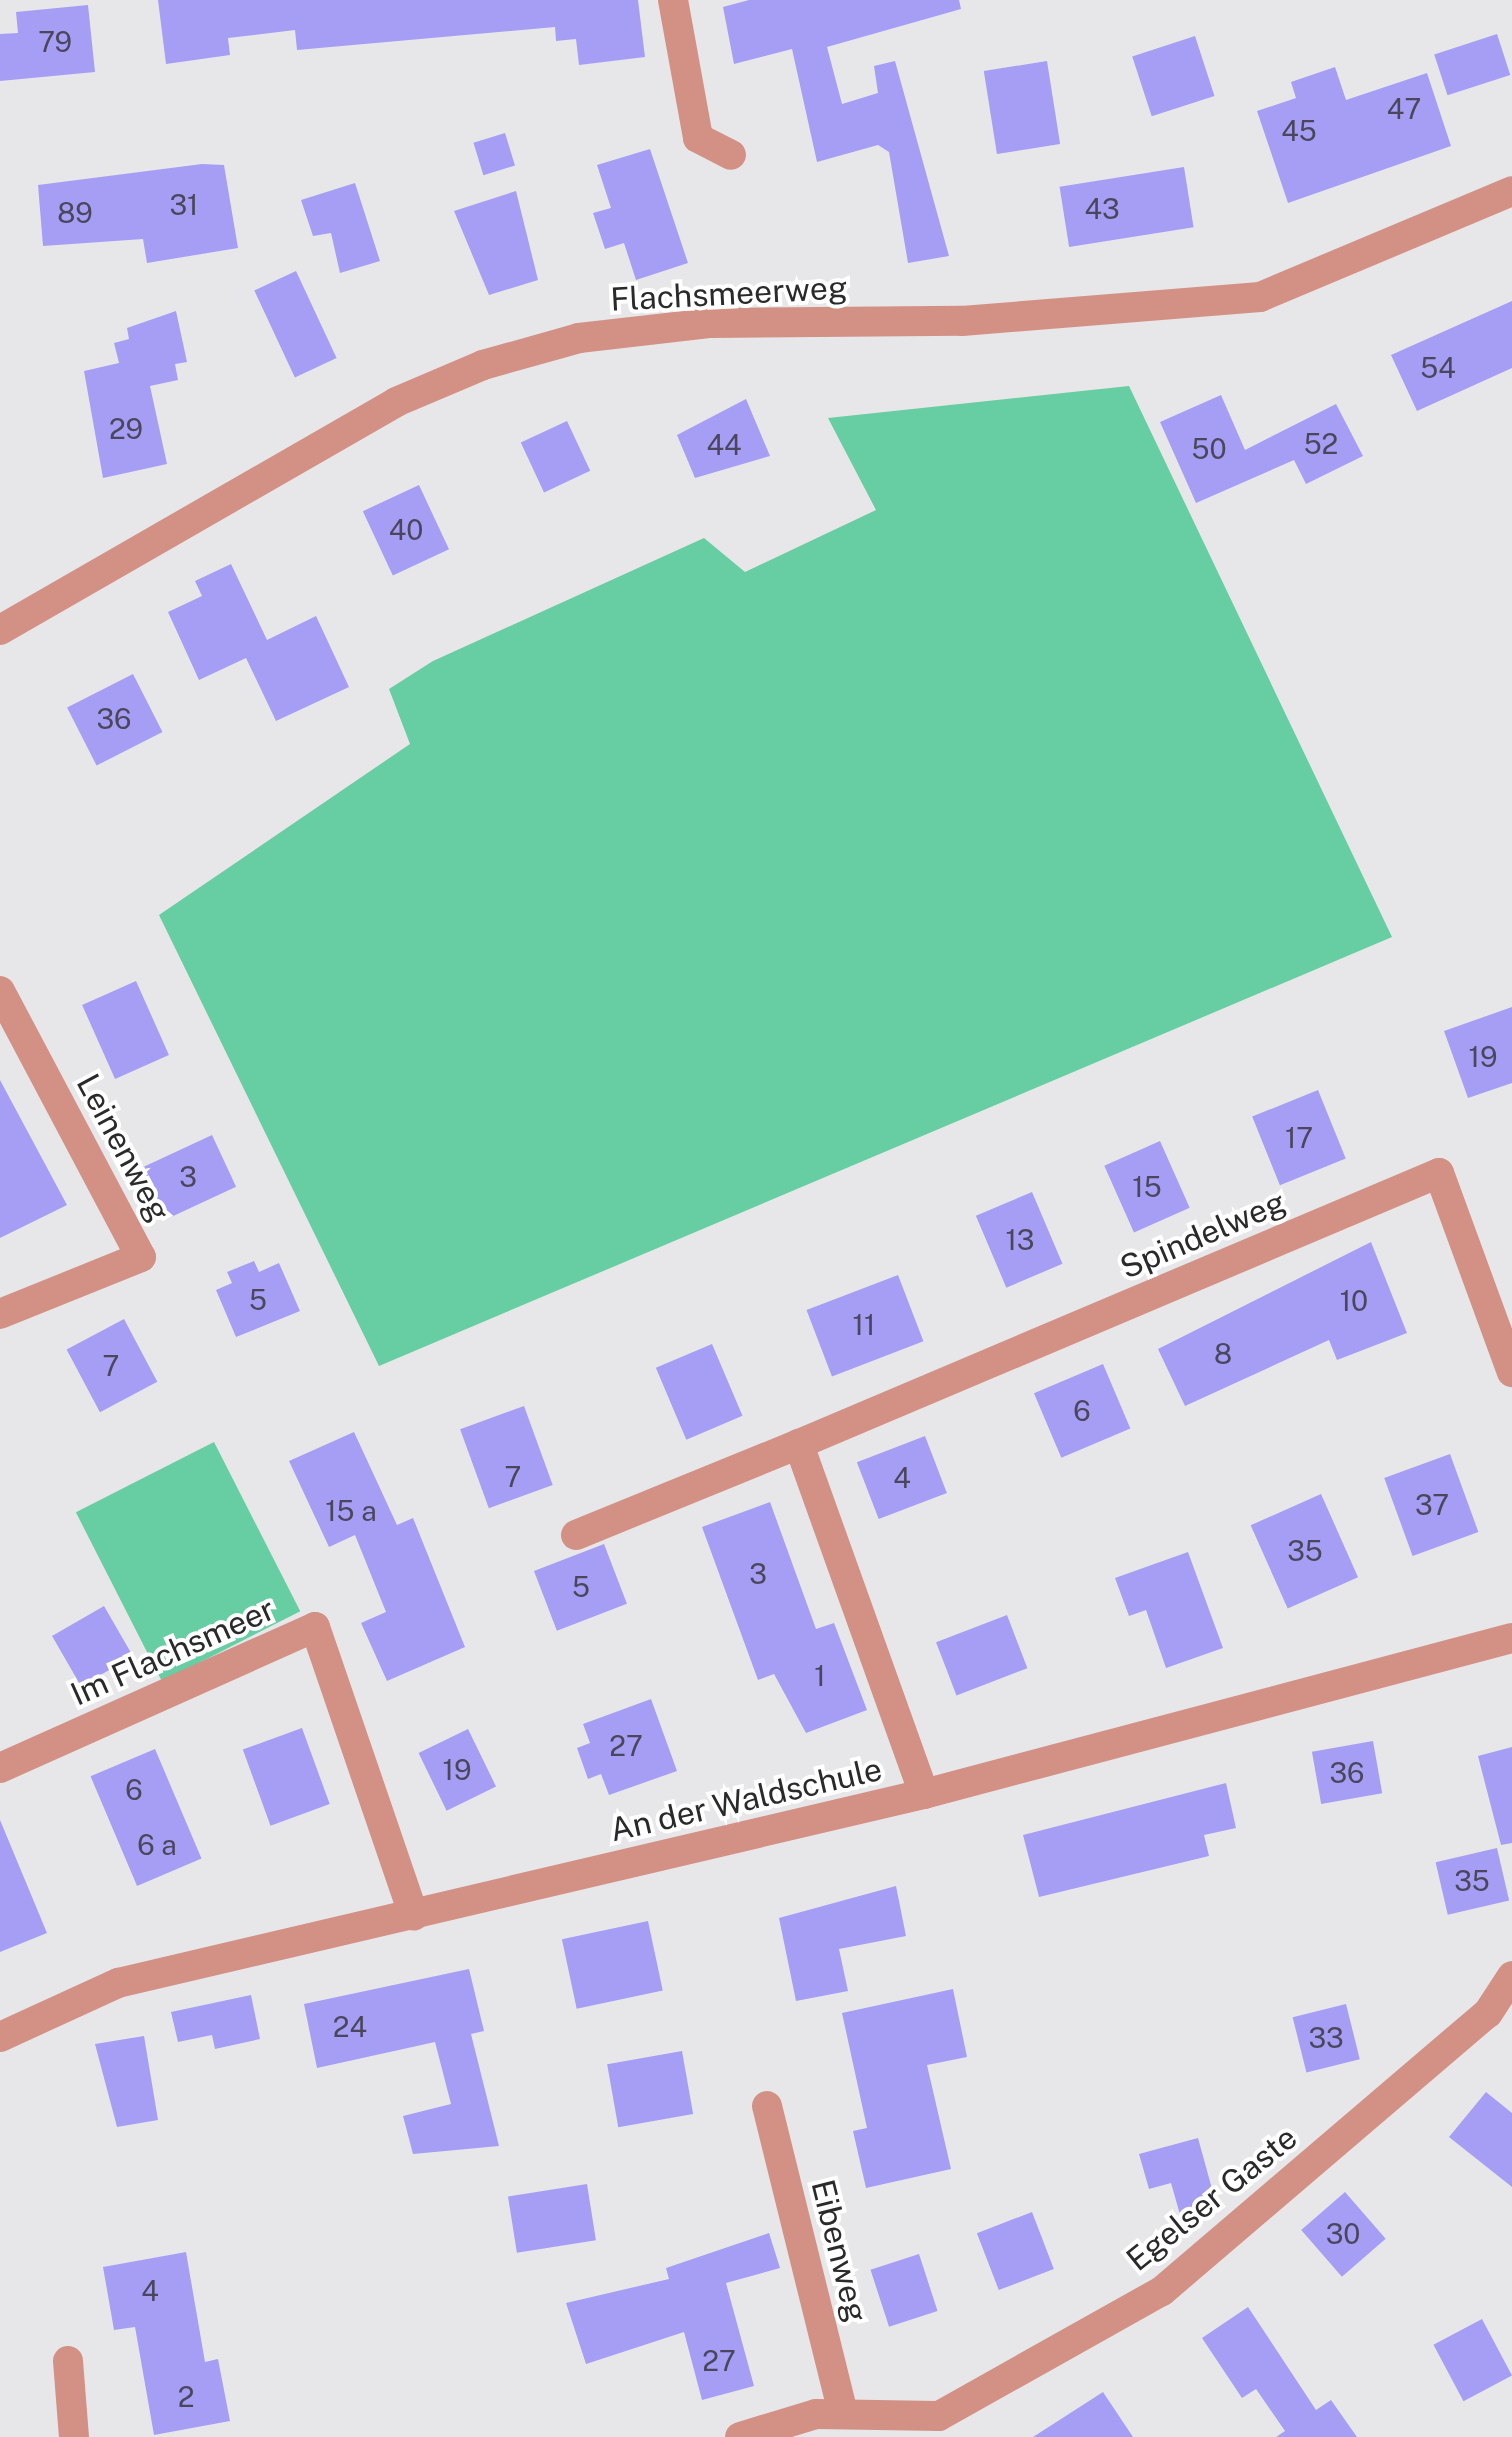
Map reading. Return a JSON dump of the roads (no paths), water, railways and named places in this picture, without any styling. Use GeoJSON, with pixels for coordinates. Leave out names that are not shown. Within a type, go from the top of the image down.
{"type":"FeatureCollection","features":[{"type":"Feature","properties":{"kind":"street"},"geometry":{"type":"LineString","coordinates":[[673,0],[698,138],[731,156]]}},
{"type":"Feature","properties":{"kind":"street","name":"Flachsmeerweg"},"geometry":{"type":"LineString","coordinates":[[0,630],[396,402],[482,364],[580,338],[711,323],[962,321],[1260,296],[1512,192]]}},
{"type":"Feature","properties":{"kind":"street","name":"Leinenweg"},"geometry":{"type":"LineString","coordinates":[[0,991],[140,1257],[0,1314]]}},
{"type":"Feature","properties":{"kind":"street","name":"Spindelweg"},"geometry":{"type":"LineString","coordinates":[[576,1535],[1439,1174],[1512,1372]]}},
{"type":"Feature","properties":{"kind":"street"},"geometry":{"type":"LineString","coordinates":[[800,1444],[924,1794]]}},
{"type":"Feature","properties":{"kind":"street","name":"Im Flachsmeer"},"geometry":{"type":"LineString","coordinates":[[0,1768],[316,1626],[414,1916]]}},
{"type":"Feature","properties":{"kind":"street","name":"An der Waldschule"},"geometry":{"type":"LineString","coordinates":[[0,2036],[118,1982],[924,1794],[1512,1638]]}},
{"type":"Feature","properties":{"kind":"street","name":"Egelser Gaste"},"geometry":{"type":"LineString","coordinates":[[740,2437],[844,2413],[944,2426],[1162,2291],[1488,2013],[1512,1976]]}},
{"type":"Feature","properties":{"kind":"street","name":"Eibenweg"},"geometry":{"type":"LineString","coordinates":[[768,2106],[844,2413]]}},
{"type":"Feature","properties":{"kind":"street"},"geometry":{"type":"LineString","coordinates":[[68,2361],[74,2437]]}}]}
